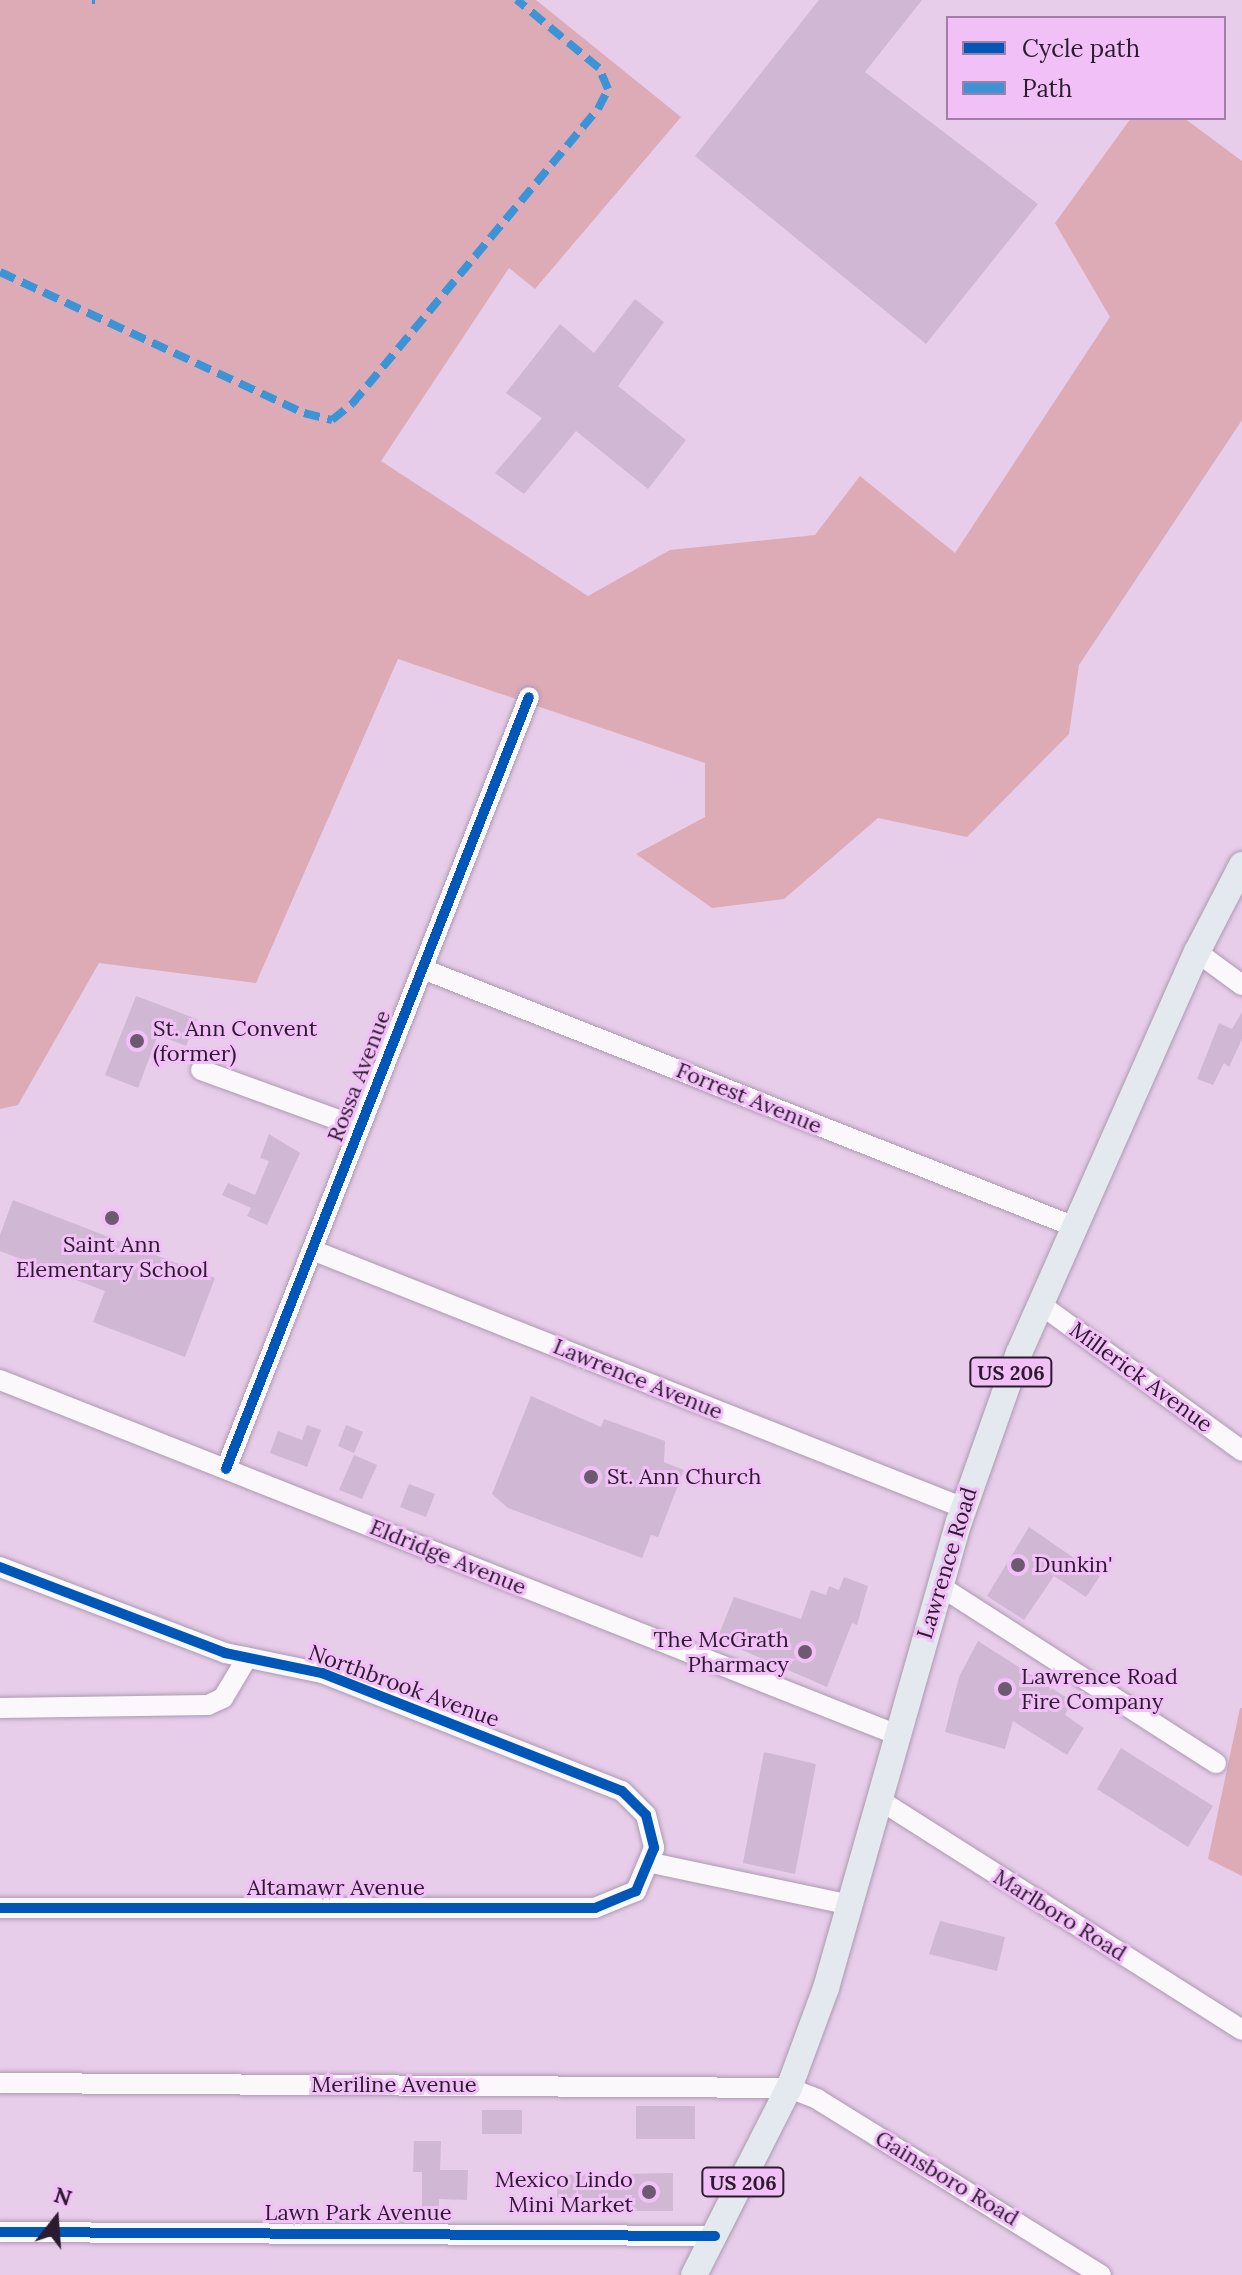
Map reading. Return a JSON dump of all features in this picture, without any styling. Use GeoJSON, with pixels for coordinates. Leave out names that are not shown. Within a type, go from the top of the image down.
{"type":"FeatureCollection","features":[{"type":"Feature","properties":{"kind":"main road","name":"Lawrence Road"},"geometry":{"type":"LineString","coordinates":[[694,2275],[789,2088],[851,1905],[895,1734],[964,1508],[1040,1304],[1197,952],[1242,865]]}},
{"type":"Feature","properties":{"kind":"street","name":"Rossa Avenue"},"geometry":{"type":"LineString","coordinates":[[226,1469],[529,697]]}},
{"type":"Feature","properties":{"kind":"street"},"geometry":{"type":"LineString","coordinates":[[1197,952],[1242,985]]}},
{"type":"Feature","properties":{"kind":"street","name":"Forrest Avenue"},"geometry":{"type":"LineString","coordinates":[[423,969],[1075,1227]]}},
{"type":"Feature","properties":{"kind":"street"},"geometry":{"type":"LineString","coordinates":[[201,1070],[360,1128]]}},
{"type":"Feature","properties":{"kind":"street","name":"Lawrence Avenue"},"geometry":{"type":"LineString","coordinates":[[312,1250],[964,1508]]}},
{"type":"Feature","properties":{"kind":"street","name":"Millerick Avenue"},"geometry":{"type":"LineString","coordinates":[[1040,1304],[1242,1451]]}},
{"type":"Feature","properties":{"kind":"street","name":"Eldridge Avenue"},"geometry":{"type":"LineString","coordinates":[[0,1380],[895,1734]]}},
{"type":"Feature","properties":{"kind":"street","name":"Northbrook Avenue"},"geometry":{"type":"LineString","coordinates":[[0,1567],[247,1658],[322,1673],[622,1791],[646,1815],[653,1832],[652,1863]]}},
{"type":"Feature","properties":{"kind":"street"},"geometry":{"type":"LineString","coordinates":[[940,1586],[1216,1763]]}},
{"type":"Feature","properties":{"kind":"street"},"geometry":{"type":"LineString","coordinates":[[0,1708],[208,1705],[223,1698],[247,1658]]}},
{"type":"Feature","properties":{"kind":"street","name":"Marlboro Road"},"geometry":{"type":"LineString","coordinates":[[878,1799],[1242,2030]]}},
{"type":"Feature","properties":{"kind":"street"},"geometry":{"type":"LineString","coordinates":[[652,1863],[851,1905]]}},
{"type":"Feature","properties":{"kind":"street","name":"Altamawr Avenue"},"geometry":{"type":"LineString","coordinates":[[0,1908],[595,1908],[636,1891],[652,1863]]}},
{"type":"Feature","properties":{"kind":"street","name":"Meriline Avenue"},"geometry":{"type":"LineString","coordinates":[[0,2083],[789,2088]]}},
{"type":"Feature","properties":{"kind":"street","name":"Gainsboro Road"},"geometry":{"type":"LineString","coordinates":[[789,2088],[817,2099],[1101,2275]]}},
{"type":"Feature","properties":{"kind":"street","name":"Lawn Park Avenue"},"geometry":{"type":"LineString","coordinates":[[0,2232],[715,2236]]}},
{"type":"Feature","properties":{"kind":"shaded area"},"geometry":{"type":"Polygon","coordinates":[[[0,0],[536,0],[681,117],[535,289],[509,268],[381,461],[588,596],[670,550],[815,535],[860,476],[955,553],[1110,317],[1055,223],[1130,120],[1187,120],[1242,161],[1242,420],[1079,665],[1069,734],[967,837],[878,818],[784,899],[712,908],[636,854],[705,817],[705,763],[398,659],[256,983],[99,963],[18,1105],[0,1109],[0,0]]]}},
{"type":"Feature","properties":{"kind":"shaded area"},"geometry":{"type":"Polygon","coordinates":[[[1242,1708],[1242,1876],[1208,1859],[1242,1708]]]}},
{"type":"Feature","properties":{"kind":"building"},"geometry":{"type":"Polygon","coordinates":[[[819,0],[922,0],[865,72],[1038,204],[926,344],[695,156],[819,0]]]}},
{"type":"Feature","properties":{"kind":"building"},"geometry":{"type":"Polygon","coordinates":[[[635,299],[664,322],[618,386],[686,440],[648,489],[576,431],[524,494],[495,473],[542,418],[506,393],[560,324],[594,353],[635,299]]]}},
{"type":"Feature","properties":{"kind":"building","name":"St. Ann Convent (former)"},"geometry":{"type":"Polygon","coordinates":[[[136,996],[197,1019],[186,1046],[158,1035],[138,1088],[105,1075],[136,996]]]}},
{"type":"Feature","properties":{"kind":"building"},"geometry":{"type":"Polygon","coordinates":[[[1242,1012],[1242,1039],[1229,1067],[1224,1063],[1213,1085],[1197,1079],[1219,1023],[1232,1029],[1242,1012]]]}},
{"type":"Feature","properties":{"kind":"building"},"geometry":{"type":"Polygon","coordinates":[[[269,1134],[300,1153],[267,1225],[247,1216],[251,1208],[222,1195],[228,1183],[255,1195],[269,1161],[260,1158],[269,1134]]]}},
{"type":"Feature","properties":{"kind":"building"},"geometry":{"type":"Polygon","coordinates":[[[13,1200],[215,1278],[185,1357],[93,1322],[105,1291],[0,1251],[0,1235],[13,1200]]]}},
{"type":"Feature","properties":{"kind":"building","name":"St. Ann Church"},"geometry":{"type":"Polygon","coordinates":[[[531,1396],[601,1427],[604,1419],[665,1441],[664,1462],[684,1470],[658,1537],[651,1535],[642,1558],[508,1508],[492,1494],[531,1396]]]}},
{"type":"Feature","properties":{"kind":"building"},"geometry":{"type":"Polygon","coordinates":[[[307,1425],[321,1430],[307,1467],[270,1453],[278,1431],[302,1440],[307,1425]]]}},
{"type":"Feature","properties":{"kind":"building"},"geometry":{"type":"Polygon","coordinates":[[[346,1425],[363,1432],[354,1453],[338,1446],[346,1425]]]}},
{"type":"Feature","properties":{"kind":"building"},"geometry":{"type":"Polygon","coordinates":[[[354,1455],[377,1465],[362,1499],[339,1490],[354,1455]]]}},
{"type":"Feature","properties":{"kind":"building"},"geometry":{"type":"Polygon","coordinates":[[[409,1484],[435,1494],[426,1517],[400,1507],[409,1484]]]}},
{"type":"Feature","properties":{"kind":"building"},"geometry":{"type":"Polygon","coordinates":[[[1029,1527],[1100,1576],[1086,1597],[1054,1576],[1024,1620],[987,1596],[1029,1527]]]}},
{"type":"Feature","properties":{"kind":"building"},"geometry":{"type":"Polygon","coordinates":[[[844,1577],[868,1586],[857,1625],[852,1623],[827,1687],[717,1639],[734,1597],[801,1619],[811,1590],[826,1595],[829,1586],[839,1590],[844,1577]]]}},
{"type":"Feature","properties":{"kind":"building","name":"Lawrence Road Fire Company"},"geometry":{"type":"Polygon","coordinates":[[[978,1641],[1072,1701],[1065,1715],[1084,1728],[1067,1755],[1013,1721],[1005,1749],[945,1732],[959,1677],[978,1641]]]}},
{"type":"Feature","properties":{"kind":"building"},"geometry":{"type":"Polygon","coordinates":[[[1121,1748],[1213,1806],[1188,1847],[1097,1789],[1121,1748]]]}},
{"type":"Feature","properties":{"kind":"building"},"geometry":{"type":"Polygon","coordinates":[[[764,1752],[816,1764],[795,1874],[743,1863],[764,1752]]]}},
{"type":"Feature","properties":{"kind":"building"},"geometry":{"type":"Polygon","coordinates":[[[940,1921],[1005,1937],[997,1971],[929,1954],[940,1921]]]}},
{"type":"Feature","properties":{"kind":"building"},"geometry":{"type":"Polygon","coordinates":[[[636,2106],[695,2106],[695,2139],[636,2139],[636,2106]]]}},
{"type":"Feature","properties":{"kind":"building"},"geometry":{"type":"Polygon","coordinates":[[[482,2110],[522,2110],[522,2134],[482,2134],[482,2110]]]}},
{"type":"Feature","properties":{"kind":"building"},"geometry":{"type":"Polygon","coordinates":[[[414,2141],[441,2141],[440,2170],[468,2170],[467,2200],[439,2199],[439,2210],[422,2209],[422,2172],[413,2172],[414,2141]]]}},
{"type":"Feature","properties":{"kind":"building"},"geometry":{"type":"Polygon","coordinates":[[[673,2173],[673,2211],[626,2211],[626,2198],[557,2198],[557,2175],[673,2173]]]}},
{"type":"Feature","properties":{"kind":"marked path"},"geometry":{"type":"LineString","coordinates":[[0,272],[304,413],[332,420],[352,404],[598,109],[608,89],[599,68],[517,0]]}},
{"type":"Feature","properties":{"kind":"cycle path"},"geometry":{"type":"LineString","coordinates":[[226,1469],[529,697]]}},
{"type":"Feature","properties":{"kind":"cycle path"},"geometry":{"type":"LineString","coordinates":[[0,1567],[225,1653],[322,1673],[622,1791],[646,1815],[654,1848],[636,1891],[595,1908],[0,1908]]}},
{"type":"Feature","properties":{"kind":"cycle path"},"geometry":{"type":"LineString","coordinates":[[0,2232],[715,2236]]}},
{"type":"Feature","properties":{"kind":"place","name":"St. Ann Convent (former)"},"geometry":{"type":"Point","coordinates":[137,1041]}},
{"type":"Feature","properties":{"kind":"place","name":"Saint Ann Elementary School"},"geometry":{"type":"Point","coordinates":[112,1218]}},
{"type":"Feature","properties":{"kind":"place","name":"St. Ann Church"},"geometry":{"type":"Point","coordinates":[591,1477]}},
{"type":"Feature","properties":{"kind":"place","name":"Dunkin'"},"geometry":{"type":"Point","coordinates":[1018,1565]}},
{"type":"Feature","properties":{"kind":"place","name":"The McGrath Pharmacy"},"geometry":{"type":"Point","coordinates":[805,1652]}},
{"type":"Feature","properties":{"kind":"place","name":"Lawrence Road Fire Company"},"geometry":{"type":"Point","coordinates":[1005,1689]}},
{"type":"Feature","properties":{"kind":"place","name":"Mexico Lindo Mini Market"},"geometry":{"type":"Point","coordinates":[649,2192]}}]}
